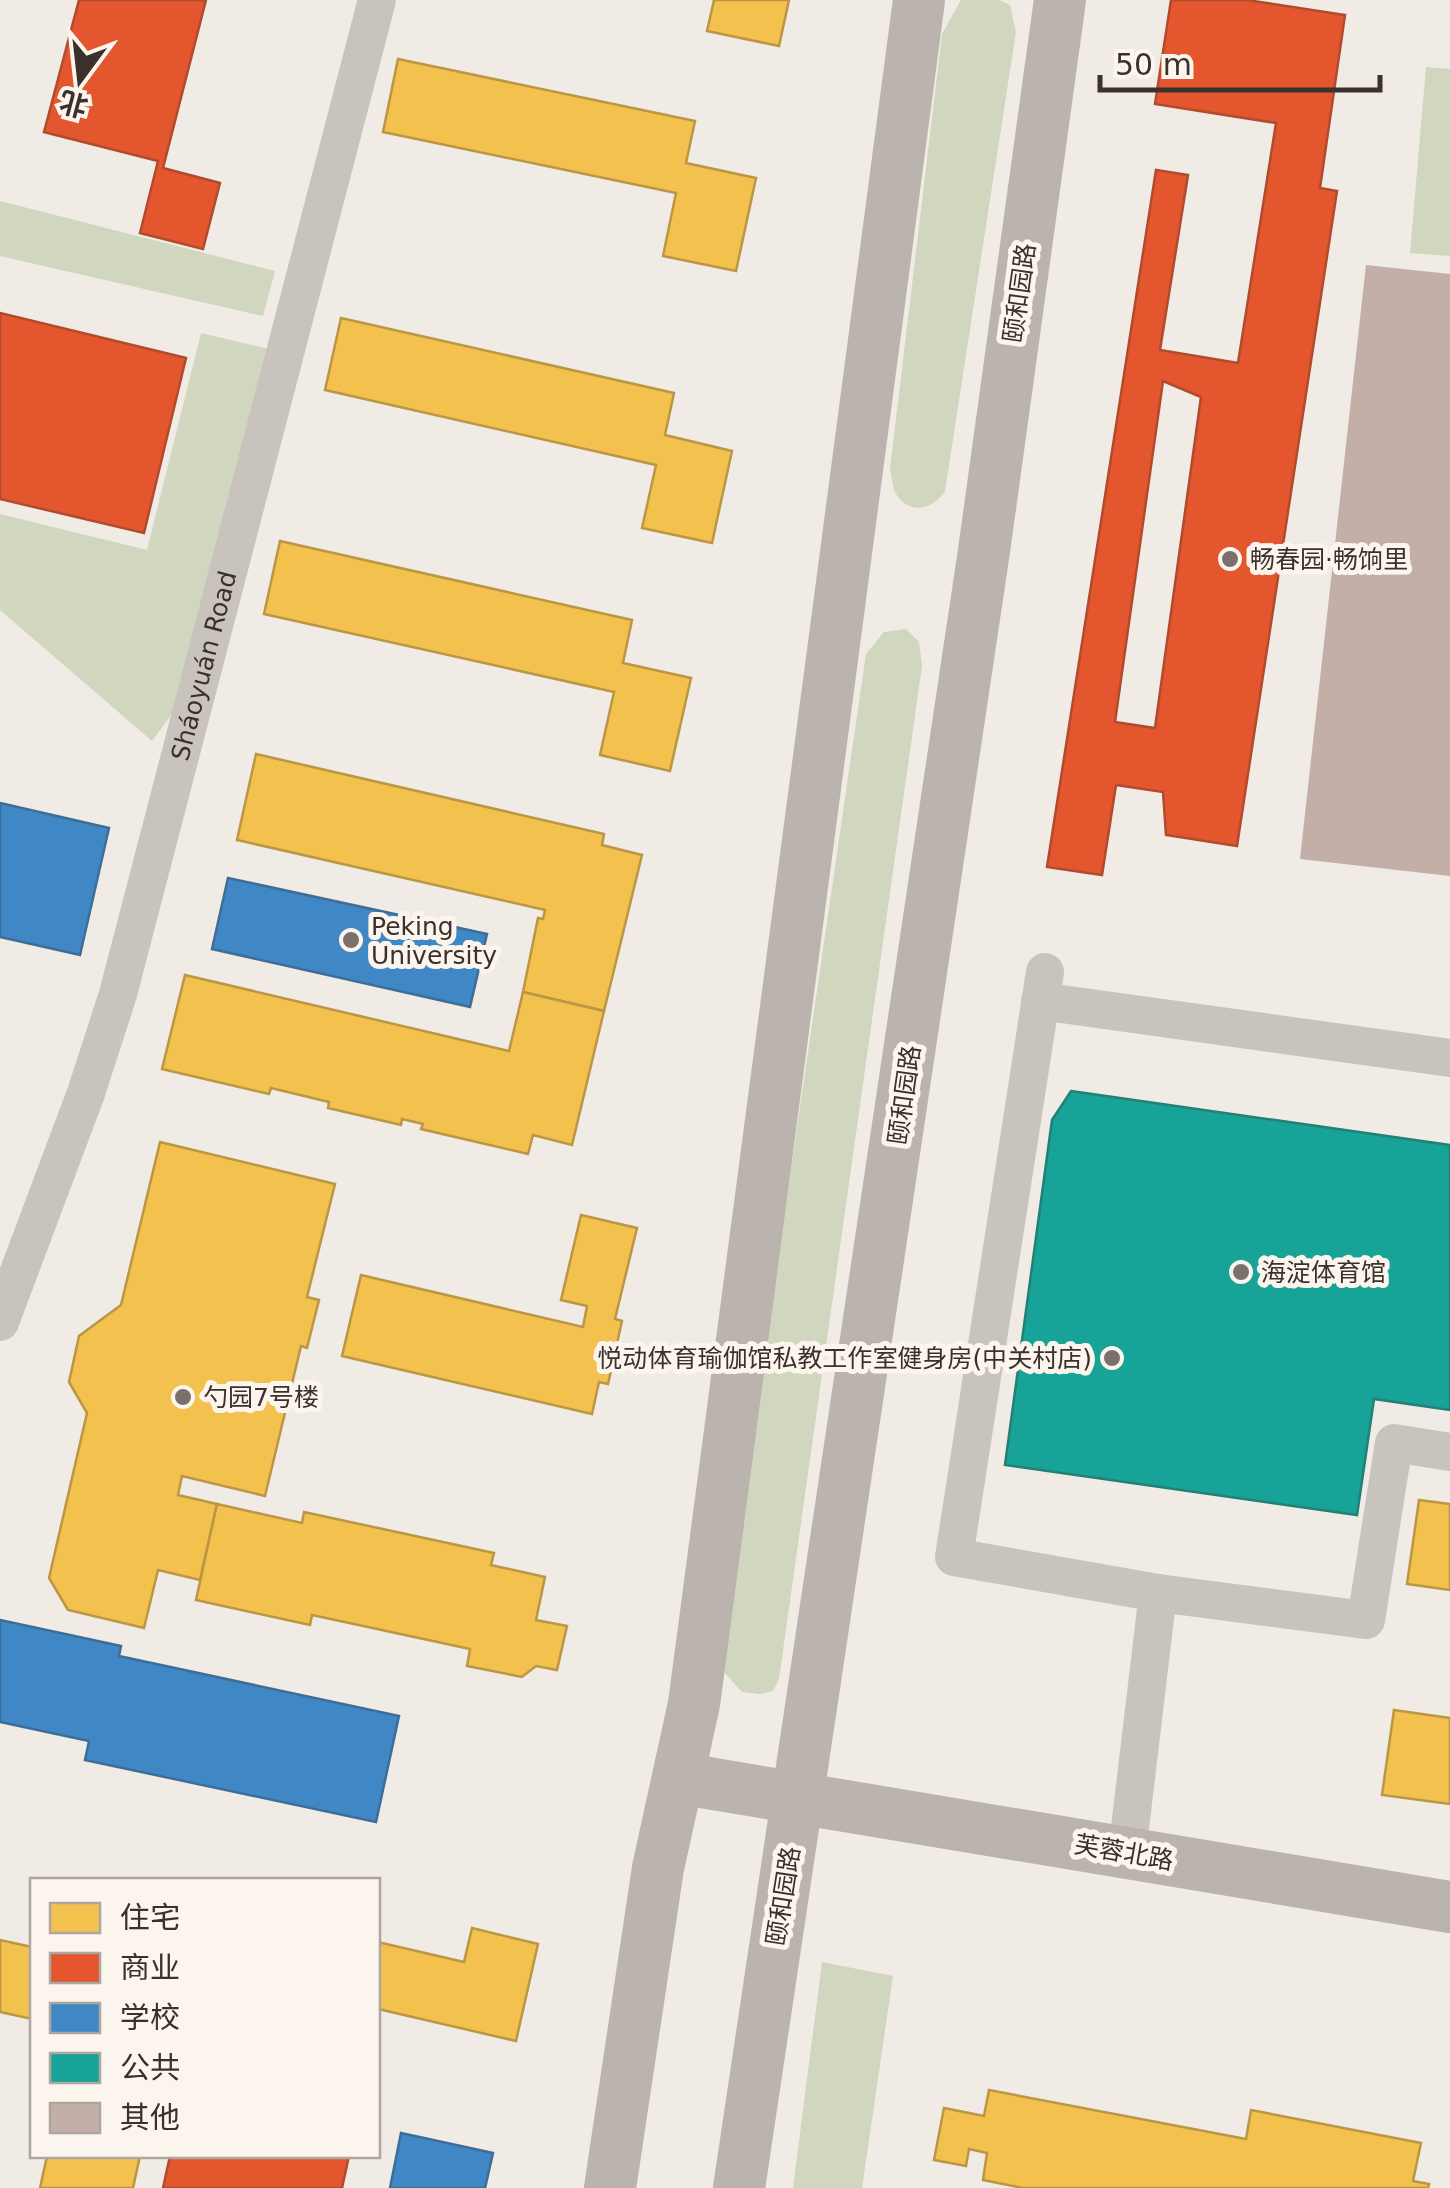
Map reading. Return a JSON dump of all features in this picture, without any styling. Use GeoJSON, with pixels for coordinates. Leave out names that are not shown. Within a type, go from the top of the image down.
{"type":"FeatureCollection","features":[{"type":"Feature","properties":{"kind":"street","name":"Sháoyuán Road"},"geometry":{"type":"LineString","coordinates":[[0,1322],[86,1093],[118,994],[377,0]]}},
{"type":"Feature","properties":{"kind":"street"},"geometry":{"type":"LineString","coordinates":[[610,2188],[658,1868],[694,1704],[918,0]]}},
{"type":"Feature","properties":{"kind":"street","name":"颐和园路"},"geometry":{"type":"LineString","coordinates":[[740,2188],[978,589],[1060,0]]}},
{"type":"Feature","properties":{"kind":"street"},"geometry":{"type":"LineString","coordinates":[[1450,1058],[1043,986],[954,1557],[1158,1593],[1366,1620],[1394,1443],[1450,1452]]}},
{"type":"Feature","properties":{"kind":"street"},"geometry":{"type":"LineString","coordinates":[[1127,1852],[1158,1593]]}},
{"type":"Feature","properties":{"kind":"street","name":"芙蓉北路"},"geometry":{"type":"LineString","coordinates":[[678,1778],[1450,1908]]}},
{"type":"Feature","properties":{"kind":"green space"},"geometry":{"type":"Polygon","coordinates":[[[961,0],[999,0],[1010,5],[1016,32],[945,491],[922,508],[908,505],[896,494],[890,469],[942,34],[961,0]]]}},
{"type":"Feature","properties":{"kind":"green space"},"geometry":{"type":"Polygon","coordinates":[[[1426,67],[1450,69],[1450,256],[1410,253],[1426,67]]]}},
{"type":"Feature","properties":{"kind":"green space"},"geometry":{"type":"Polygon","coordinates":[[[0,201],[275,271],[263,316],[0,256],[0,201]]]}},
{"type":"Feature","properties":{"kind":"green space"},"geometry":{"type":"Polygon","coordinates":[[[201,333],[269,349],[179,704],[152,741],[0,610],[0,514],[147,550],[201,333]]]}},
{"type":"Feature","properties":{"kind":"green space"},"geometry":{"type":"Polygon","coordinates":[[[906,629],[919,642],[922,666],[779,1679],[773,1691],[742,1692],[724,1672],[721,1650],[866,654],[884,632],[906,629]]]}},
{"type":"Feature","properties":{"kind":"green space"},"geometry":{"type":"Polygon","coordinates":[[[822,1962],[893,1976],[862,2188],[793,2188],[822,1962]]]}},
{"type":"Feature","properties":{"kind":"building: 住宅"},"geometry":{"type":"Polygon","coordinates":[[[714,0],[789,0],[779,46],[707,31],[714,0]]]}},
{"type":"Feature","properties":{"kind":"building: 住宅"},"geometry":{"type":"Polygon","coordinates":[[[398,59],[695,121],[686,163],[756,178],[736,271],[663,256],[676,193],[383,132],[398,59]]]}},
{"type":"Feature","properties":{"kind":"building: 住宅"},"geometry":{"type":"Polygon","coordinates":[[[341,318],[674,393],[665,435],[732,451],[712,543],[642,528],[656,465],[325,390],[341,318]]]}},
{"type":"Feature","properties":{"kind":"building: 住宅"},"geometry":{"type":"Polygon","coordinates":[[[280,541],[632,620],[623,663],[691,678],[670,771],[600,755],[614,692],[264,614],[280,541]]]}},
{"type":"Feature","properties":{"kind":"building: 住宅"},"geometry":{"type":"Polygon","coordinates":[[[256,754],[604,834],[602,845],[642,855],[604,1011],[523,992],[538,918],[543,919],[545,910],[237,840],[256,754]]]}},
{"type":"Feature","properties":{"kind":"building: 住宅"},"geometry":{"type":"Polygon","coordinates":[[[185,975],[509,1051],[523,992],[604,1011],[572,1145],[533,1135],[528,1154],[421,1129],[423,1124],[402,1119],[401,1125],[328,1108],[329,1102],[271,1088],[269,1094],[162,1069],[185,975]]]}},
{"type":"Feature","properties":{"kind":"building: 住宅","name":"勺园7号楼"},"geometry":{"type":"Polygon","coordinates":[[[160,1142],[335,1184],[307,1297],[319,1300],[307,1348],[301,1346],[265,1496],[182,1476],[178,1495],[217,1504],[200,1580],[158,1570],[144,1628],[68,1610],[49,1578],[87,1413],[69,1382],[79,1336],[121,1305],[160,1142]]]}},
{"type":"Feature","properties":{"kind":"building: 住宅"},"geometry":{"type":"Polygon","coordinates":[[[581,1215],[637,1228],[615,1319],[622,1321],[608,1384],[599,1382],[592,1414],[342,1356],[361,1275],[583,1327],[587,1306],[561,1300],[581,1215]]]}},
{"type":"Feature","properties":{"kind":"building: 住宅"},"geometry":{"type":"Polygon","coordinates":[[[1419,1500],[1450,1504],[1450,1590],[1407,1584],[1419,1500]]]}},
{"type":"Feature","properties":{"kind":"building: 住宅"},"geometry":{"type":"Polygon","coordinates":[[[217,1504],[302,1523],[304,1512],[494,1553],[491,1565],[545,1577],[536,1620],[567,1626],[557,1670],[536,1666],[522,1677],[467,1666],[470,1649],[312,1615],[310,1625],[196,1600],[217,1504]]]}},
{"type":"Feature","properties":{"kind":"building: 住宅"},"geometry":{"type":"Polygon","coordinates":[[[1394,1710],[1450,1718],[1450,1804],[1382,1795],[1394,1710]]]}},
{"type":"Feature","properties":{"kind":"building: 住宅"},"geometry":{"type":"Polygon","coordinates":[[[472,1928],[538,1944],[516,2041],[380,2009],[380,1942],[464,1962],[472,1928]]]}},
{"type":"Feature","properties":{"kind":"building: 住宅"},"geometry":{"type":"Polygon","coordinates":[[[0,1940],[30,1947],[30,2019],[0,2012],[0,1940]]]}},
{"type":"Feature","properties":{"kind":"building: 住宅"},"geometry":{"type":"Polygon","coordinates":[[[989,2090],[1246,2139],[1251,2110],[1421,2143],[1413,2181],[1429,2184],[1428,2188],[1023,2188],[983,2180],[987,2153],[969,2149],[966,2166],[934,2160],[944,2108],[984,2116],[989,2090]]]}},
{"type":"Feature","properties":{"kind":"building: 住宅"},"geometry":{"type":"Polygon","coordinates":[[[47,2158],[140,2158],[133,2188],[40,2188],[47,2158]]]}},
{"type":"Feature","properties":{"kind":"building: 商业"},"geometry":{"type":"Polygon","coordinates":[[[79,0],[206,0],[163,168],[220,183],[203,249],[140,233],[158,161],[44,132],[79,0]]]}},
{"type":"Feature","properties":{"kind":"building: 商业","name":"畅春园·畅饷里"},"geometry":{"type":"Polygon","coordinates":[[[1171,0],[1247,0],[1345,15],[1320,188],[1337,191],[1237,846],[1166,835],[1163,792],[1116,785],[1102,875],[1047,867],[1156,170],[1188,175],[1160,350],[1238,363],[1276,123],[1155,104],[1171,0]],[[1163,381],[1115,722],[1155,728],[1201,397],[1163,381]]]}},
{"type":"Feature","properties":{"kind":"building: 商业"},"geometry":{"type":"Polygon","coordinates":[[[0,313],[186,358],[144,533],[0,499],[0,313]]]}},
{"type":"Feature","properties":{"kind":"building: 商业"},"geometry":{"type":"Polygon","coordinates":[[[170,2158],[349,2158],[342,2188],[163,2188],[170,2158]]]}},
{"type":"Feature","properties":{"kind":"building: 学校"},"geometry":{"type":"Polygon","coordinates":[[[0,803],[109,828],[80,955],[0,937],[0,803]]]}},
{"type":"Feature","properties":{"kind":"building: 学校"},"geometry":{"type":"Polygon","coordinates":[[[228,878],[487,934],[470,1007],[212,949],[228,878]]]}},
{"type":"Feature","properties":{"kind":"building: 学校"},"geometry":{"type":"Polygon","coordinates":[[[0,1620],[121,1646],[119,1656],[399,1716],[376,1822],[85,1760],[89,1741],[0,1722],[0,1620]]]}},
{"type":"Feature","properties":{"kind":"building: 学校"},"geometry":{"type":"Polygon","coordinates":[[[401,2133],[493,2153],[485,2188],[390,2188],[401,2133]]]}},
{"type":"Feature","properties":{"kind":"building: 公共","name":"海淀体育馆"},"geometry":{"type":"Polygon","coordinates":[[[1071,1091],[1450,1145],[1450,1410],[1374,1399],[1357,1515],[1005,1465],[1052,1120],[1071,1091]]]}},
{"type":"Feature","properties":{"kind":"building: 其他"},"geometry":{"type":"Polygon","coordinates":[[[1366,265],[1450,274],[1450,876],[1300,859],[1366,265]]]}},
{"type":"Feature","properties":{"kind":"place","name":"畅春园·畅饷里"},"geometry":{"type":"Point","coordinates":[1230,559]}},
{"type":"Feature","properties":{"kind":"place","name":"Peking University"},"geometry":{"type":"Point","coordinates":[351,940]}},
{"type":"Feature","properties":{"kind":"place","name":"海淀体育馆"},"geometry":{"type":"Point","coordinates":[1241,1272]}},
{"type":"Feature","properties":{"kind":"place","name":"悦动体育瑜伽馆私教工作室健身房(中关村店)"},"geometry":{"type":"Point","coordinates":[1112,1358]}},
{"type":"Feature","properties":{"kind":"place","name":"勺园7号楼"},"geometry":{"type":"Point","coordinates":[183,1397]}}]}
